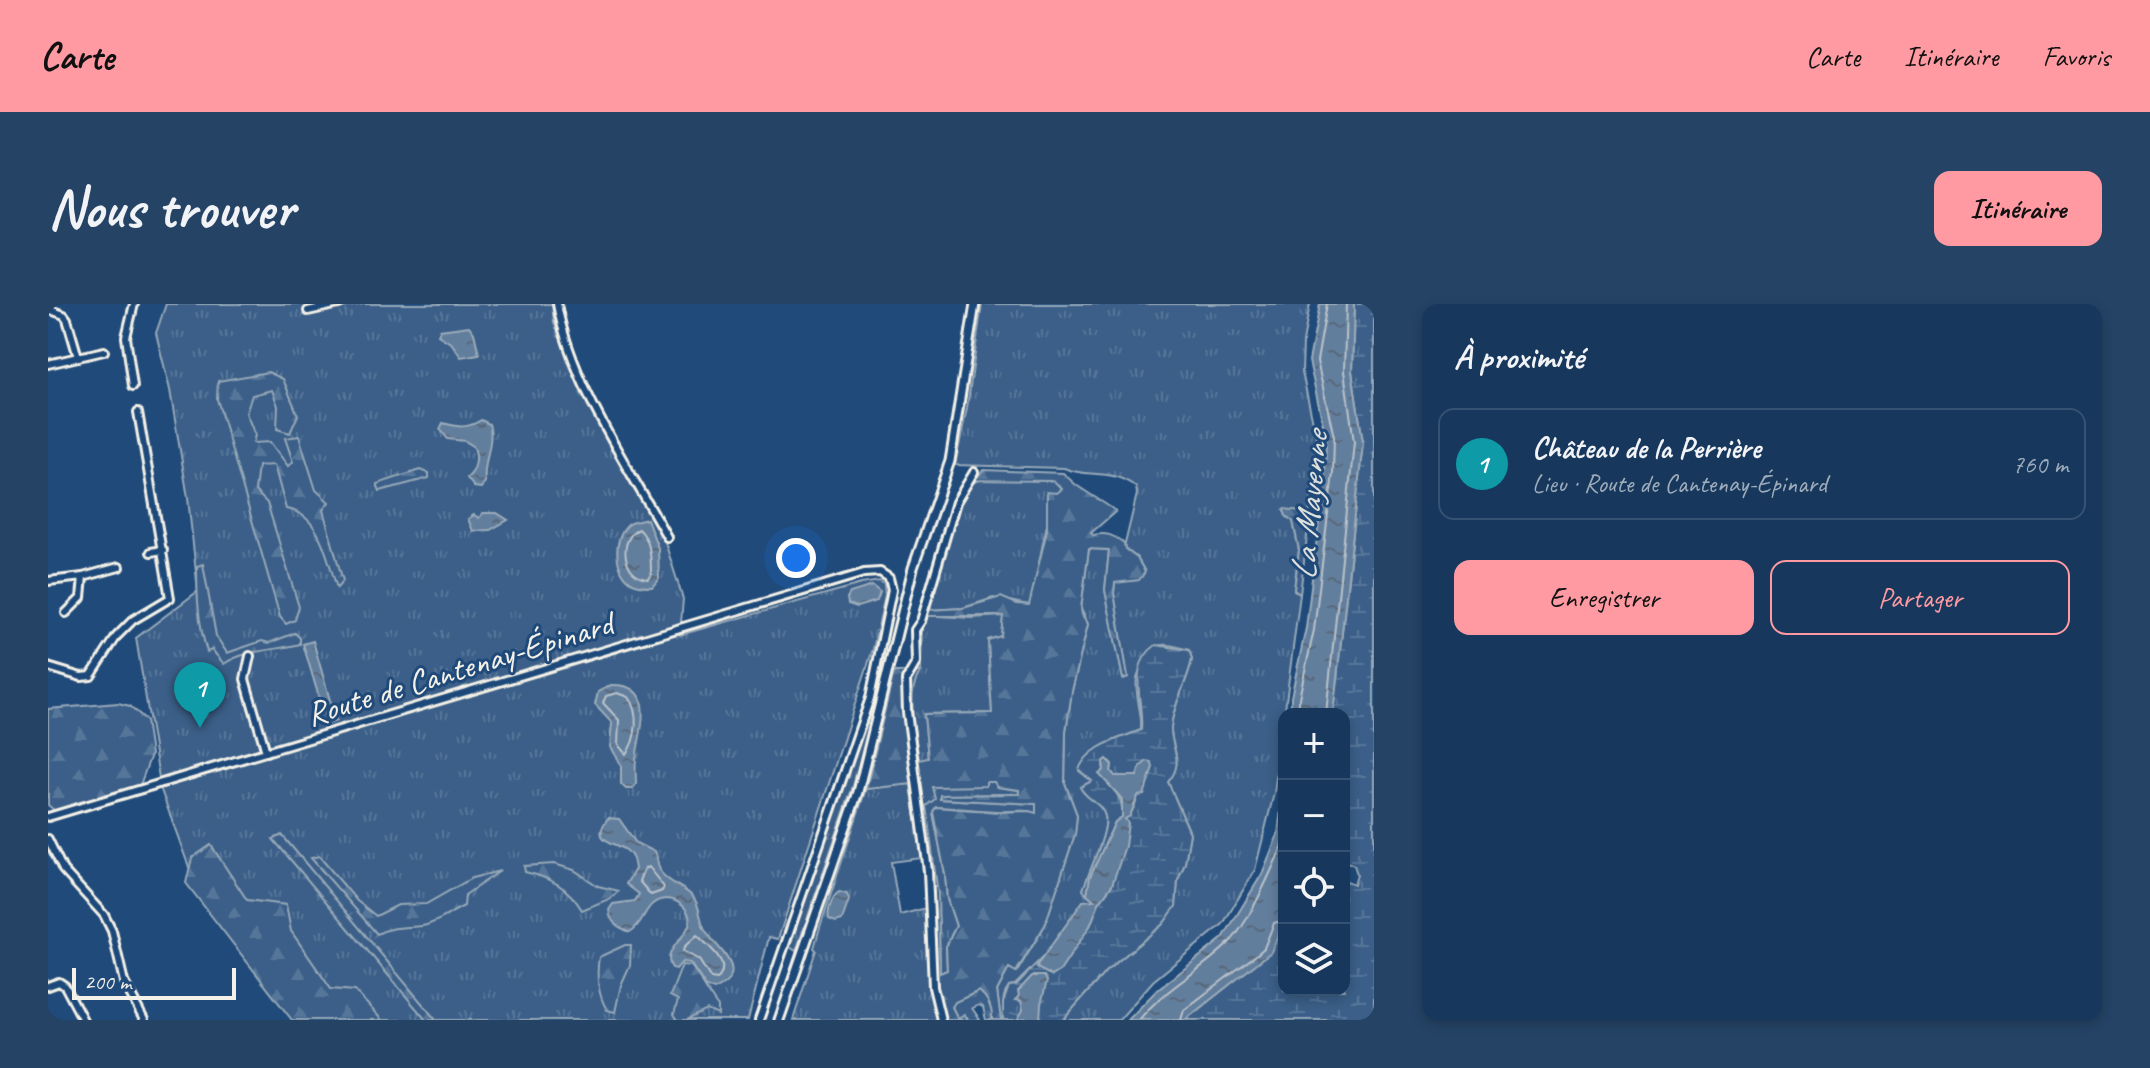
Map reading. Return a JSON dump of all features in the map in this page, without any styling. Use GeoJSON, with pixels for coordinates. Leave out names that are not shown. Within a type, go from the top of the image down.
{"type":"FeatureCollection","features":[{"type":"Feature","properties":{"kind":"main road"},"geometry":{"type":"LineString","coordinates":[[779,1020],[858,792],[913,568],[950,461],[975,304]]}},
{"type":"Feature","properties":{"kind":"street"},"geometry":{"type":"LineString","coordinates":[[133,386],[126,337],[134,304]]}},
{"type":"Feature","properties":{"kind":"street"},"geometry":{"type":"LineString","coordinates":[[308,311],[339,304]]}},
{"type":"Feature","properties":{"kind":"street"},"geometry":{"type":"LineString","coordinates":[[557,304],[563,338],[590,396],[667,537]]}},
{"type":"Feature","properties":{"kind":"street"},"geometry":{"type":"LineString","coordinates":[[48,309],[67,319],[78,357]]}},
{"type":"Feature","properties":{"kind":"street"},"geometry":{"type":"LineString","coordinates":[[48,364],[104,351]]}},
{"type":"Feature","properties":{"kind":"street"},"geometry":{"type":"LineString","coordinates":[[48,667],[81,677],[91,676],[117,636],[133,620],[168,600],[170,588],[138,412]]}},
{"type":"Feature","properties":{"kind":"street"},"geometry":{"type":"LineString","coordinates":[[941,1020],[933,987],[928,871],[907,712],[906,680],[916,663],[915,630],[921,621],[945,534],[956,502],[974,472]]}},
{"type":"Feature","properties":{"kind":"street"},"geometry":{"type":"LineString","coordinates":[[140,488],[150,486]]}},
{"type":"Feature","properties":{"kind":"street"},"geometry":{"type":"LineString","coordinates":[[151,552],[163,550]]}},
{"type":"Feature","properties":{"kind":"street"},"geometry":{"type":"LineString","coordinates":[[48,581],[83,577],[119,567]]}},
{"type":"Feature","properties":{"kind":"street","name":"Route de Cantenay-Épinard"},"geometry":{"type":"LineString","coordinates":[[48,817],[864,573],[884,573],[892,590],[870,698],[759,1020]]}},
{"type":"Feature","properties":{"kind":"street"},"geometry":{"type":"LineString","coordinates":[[66,613],[81,598],[83,577]]}},
{"type":"Feature","properties":{"kind":"street"},"geometry":{"type":"LineString","coordinates":[[250,656],[245,679],[266,752]]}},
{"type":"Feature","properties":{"kind":"street"},"geometry":{"type":"LineString","coordinates":[[48,839],[63,870],[104,915],[112,931],[124,982],[144,1020]]}},
{"type":"Feature","properties":{"kind":"street"},"geometry":{"type":"LineString","coordinates":[[48,986],[59,982],[65,986],[83,1020]]}},
{"type":"Feature","properties":{"kind":"green space"},"geometry":{"type":"Polygon","coordinates":[[[166,304],[309,304],[311,314],[363,304],[552,304],[554,322],[576,378],[659,523],[683,599],[680,635],[861,584],[880,581],[884,584],[885,596],[873,649],[778,939],[769,937],[748,1020],[304,1020],[190,870],[161,790],[136,638],[198,591],[188,498],[170,390],[156,333],[166,304]]]}},
{"type":"Feature","properties":{"kind":"green space"},"geometry":{"type":"Polygon","coordinates":[[[982,304],[1310,304],[1303,342],[1302,372],[1317,441],[1310,512],[1284,510],[1293,521],[1299,550],[1294,589],[1300,594],[1285,708],[1278,708],[1278,762],[1274,793],[1255,870],[1223,924],[1153,981],[1119,1020],[1063,1020],[1106,971],[1163,924],[1176,906],[1178,880],[1185,863],[1190,833],[1168,782],[1177,761],[1171,727],[1192,659],[1189,650],[1182,648],[1163,645],[1153,649],[1137,678],[1141,730],[1105,744],[1083,762],[1079,771],[1092,781],[1081,787],[1105,816],[1101,842],[1083,890],[1086,893],[1115,822],[1122,817],[1116,793],[1099,774],[1104,770],[1103,762],[1107,759],[1115,776],[1137,776],[1147,761],[1153,767],[1144,795],[1138,796],[1130,816],[1125,819],[1128,823],[1125,846],[1112,885],[1099,903],[1090,926],[1060,971],[1052,976],[1037,968],[1045,955],[1015,985],[1009,986],[1001,1020],[997,991],[1009,968],[1017,972],[1045,925],[1075,834],[1077,815],[1065,783],[1066,731],[1088,624],[1081,608],[1089,549],[1109,550],[1105,590],[1123,679],[1128,677],[1114,593],[1115,582],[1138,580],[1145,572],[1137,558],[1124,548],[1136,487],[1117,477],[1064,468],[955,465],[967,408],[982,304]]]}},
{"type":"Feature","properties":{"kind":"green space"},"geometry":{"type":"Polygon","coordinates":[[[1354,304],[1374,304],[1374,1020],[1185,1020],[1270,952],[1278,934],[1278,996],[1350,996],[1350,882],[1354,884],[1357,874],[1354,865],[1350,863],[1350,708],[1334,708],[1363,442],[1352,371],[1354,304]]]}},
{"type":"Feature","properties":{"kind":"green space"},"geometry":{"type":"Polygon","coordinates":[[[268,372],[283,379],[298,415],[290,433],[277,429],[278,406],[272,390],[252,395],[246,413],[255,435],[253,443],[270,442],[288,466],[293,462],[285,438],[299,436],[316,490],[329,502],[323,510],[343,581],[337,588],[315,529],[307,519],[286,509],[274,465],[258,466],[255,491],[267,503],[299,607],[295,620],[286,624],[280,617],[217,399],[218,381],[268,372]]]}},
{"type":"Feature","properties":{"kind":"green space"},"geometry":{"type":"Polygon","coordinates":[[[420,470],[429,473],[429,478],[380,491],[377,484],[420,470]]]}},
{"type":"Feature","properties":{"kind":"green space"},"geometry":{"type":"Polygon","coordinates":[[[983,470],[1063,473],[1116,511],[1091,533],[1109,535],[1124,543],[1125,549],[1137,558],[1145,572],[1139,580],[1115,583],[1128,677],[1123,679],[1105,590],[1109,550],[1089,549],[1081,608],[1088,624],[1066,731],[1065,783],[1077,815],[1075,834],[1045,925],[1016,972],[1009,968],[997,991],[1001,1020],[992,1020],[989,1004],[979,991],[955,1002],[952,1007],[958,1019],[964,1014],[968,1020],[943,1020],[934,976],[929,874],[924,874],[911,784],[866,789],[894,672],[920,672],[912,703],[919,760],[928,758],[924,714],[992,713],[988,640],[1001,636],[1003,616],[930,616],[926,615],[926,608],[963,608],[1001,597],[1029,605],[1047,530],[1047,492],[1057,493],[1062,489],[1054,481],[975,480],[983,470]],[[986,782],[986,786],[932,787],[935,799],[926,806],[938,894],[940,973],[947,970],[946,946],[956,926],[947,899],[933,812],[936,807],[1036,813],[1036,804],[940,799],[940,795],[1020,794],[1019,790],[998,787],[994,782],[986,782]]]}},
{"type":"Feature","properties":{"kind":"green space"},"geometry":{"type":"Polygon","coordinates":[[[1005,479],[1055,481],[1062,489],[1047,524],[1032,602],[1029,605],[993,598],[963,608],[928,610],[926,608],[960,495],[975,482],[1005,479]]]}},
{"type":"Feature","properties":{"kind":"green space"},"geometry":{"type":"Polygon","coordinates":[[[1284,509],[1310,512],[1300,594],[1294,590],[1299,550],[1293,521],[1286,516],[1284,509]]]}},
{"type":"Feature","properties":{"kind":"green space"},"geometry":{"type":"Polygon","coordinates":[[[203,564],[216,636],[227,653],[295,633],[300,638],[300,644],[251,653],[224,664],[212,650],[207,652],[197,588],[197,566],[203,564]]]}},
{"type":"Feature","properties":{"kind":"green space"},"geometry":{"type":"Polygon","coordinates":[[[926,615],[971,618],[1003,616],[1001,636],[988,640],[992,713],[924,714],[928,759],[919,760],[913,724],[912,687],[921,669],[922,626],[926,623],[926,615]]]}},
{"type":"Feature","properties":{"kind":"green space"},"geometry":{"type":"Polygon","coordinates":[[[1156,645],[1189,650],[1192,659],[1171,727],[1177,761],[1168,782],[1190,833],[1185,863],[1178,880],[1176,906],[1163,924],[1106,971],[1063,1020],[1003,1020],[1003,1003],[1009,986],[1016,985],[1050,950],[1038,964],[1090,926],[1099,903],[1112,885],[1128,824],[1125,819],[1134,808],[1138,795],[1141,766],[1137,776],[1115,776],[1107,759],[1103,765],[1102,776],[1120,799],[1122,817],[1115,822],[1090,877],[1087,894],[1083,890],[1101,842],[1105,816],[1080,787],[1092,781],[1079,770],[1096,749],[1141,730],[1139,673],[1147,653],[1156,645]]]}},
{"type":"Feature","properties":{"kind":"green space"},"geometry":{"type":"Polygon","coordinates":[[[118,703],[130,706],[146,720],[151,755],[140,785],[55,811],[48,805],[48,709],[118,703]]]}},
{"type":"Feature","properties":{"kind":"green space"},"geometry":{"type":"Polygon","coordinates":[[[865,723],[870,725],[853,786],[796,951],[790,947],[865,723]]]}},
{"type":"Feature","properties":{"kind":"green space"},"geometry":{"type":"Polygon","coordinates":[[[986,782],[1019,790],[1021,794],[941,795],[940,799],[1036,804],[1037,814],[936,807],[933,812],[947,899],[956,926],[946,946],[947,970],[940,973],[939,924],[925,806],[932,786],[986,786],[986,782]]]}},
{"type":"Feature","properties":{"kind":"green space"},"geometry":{"type":"Polygon","coordinates":[[[911,784],[922,858],[891,862],[900,915],[926,908],[930,993],[937,1020],[793,1020],[866,789],[911,784]]]}},
{"type":"Feature","properties":{"kind":"green space"},"geometry":{"type":"Polygon","coordinates":[[[282,835],[436,1020],[426,1020],[273,839],[282,835]]]}},
{"type":"Feature","properties":{"kind":"green space"},"geometry":{"type":"Polygon","coordinates":[[[211,845],[247,900],[286,905],[291,931],[331,989],[355,991],[382,1020],[292,1020],[186,883],[192,858],[211,845]]]}},
{"type":"Feature","properties":{"kind":"green space"},"geometry":{"type":"Polygon","coordinates":[[[319,856],[357,901],[376,916],[398,905],[426,904],[472,878],[500,871],[465,895],[464,906],[438,920],[427,925],[394,928],[377,934],[311,858],[319,856]]]}},
{"type":"Feature","properties":{"kind":"green space"},"geometry":{"type":"Polygon","coordinates":[[[554,864],[574,870],[598,886],[619,891],[609,899],[582,910],[571,895],[558,885],[525,872],[524,866],[554,864]]]}},
{"type":"Feature","properties":{"kind":"green space"},"geometry":{"type":"Polygon","coordinates":[[[631,945],[630,965],[621,985],[615,1012],[607,1010],[599,991],[599,957],[631,945]]]}},
{"type":"Feature","properties":{"kind":"green space"},"geometry":{"type":"Polygon","coordinates":[[[682,965],[691,966],[695,971],[718,1007],[718,1015],[707,1010],[687,1020],[678,1020],[674,1014],[678,1000],[670,996],[682,965]]]}},
{"type":"Feature","properties":{"kind":"green space"},"geometry":{"type":"Polygon","coordinates":[[[979,991],[989,1004],[992,1020],[986,1020],[983,1007],[979,1005],[972,1008],[980,1020],[968,1020],[967,1017],[958,1019],[952,1007],[954,1002],[979,991]]]}},
{"type":"Feature","properties":{"kind":"water","name":"La Mayenne"},"geometry":{"type":"Polygon","coordinates":[[[1320,304],[1354,304],[1352,371],[1363,442],[1334,708],[1291,708],[1306,628],[1325,472],[1326,438],[1309,361],[1320,304]]]}},
{"type":"Feature","properties":{"kind":"water"},"geometry":{"type":"Polygon","coordinates":[[[469,326],[479,354],[461,357],[452,344],[438,335],[440,330],[469,326]]]}},
{"type":"Feature","properties":{"kind":"water"},"geometry":{"type":"Polygon","coordinates":[[[481,420],[489,424],[490,438],[485,482],[481,488],[474,487],[467,478],[476,463],[473,446],[465,441],[448,439],[440,429],[443,423],[462,426],[481,420]]]}},
{"type":"Feature","properties":{"kind":"water"},"geometry":{"type":"Polygon","coordinates":[[[483,513],[497,513],[508,520],[490,530],[473,531],[468,519],[474,515],[479,518],[483,513]]]}},
{"type":"Feature","properties":{"kind":"water"},"geometry":{"type":"Polygon","coordinates":[[[647,519],[658,548],[659,578],[652,586],[638,585],[627,578],[617,556],[623,531],[630,524],[647,519]]]}},
{"type":"Feature","properties":{"kind":"water"},"geometry":{"type":"Polygon","coordinates":[[[872,586],[880,592],[877,601],[857,607],[848,604],[850,593],[872,586]]]}},
{"type":"Feature","properties":{"kind":"water"},"geometry":{"type":"Polygon","coordinates":[[[313,641],[336,721],[327,724],[303,644],[313,641]]]}},
{"type":"Feature","properties":{"kind":"water"},"geometry":{"type":"Polygon","coordinates":[[[611,685],[636,692],[641,701],[643,712],[636,759],[636,784],[632,789],[626,789],[621,784],[621,766],[610,747],[612,723],[595,705],[598,692],[611,685]]]}},
{"type":"Feature","properties":{"kind":"water"},"geometry":{"type":"Polygon","coordinates":[[[1107,759],[1115,776],[1137,776],[1147,761],[1153,767],[1144,795],[1138,796],[1130,816],[1125,819],[1128,823],[1125,846],[1112,885],[1099,903],[1090,926],[1060,971],[1052,976],[1037,968],[1038,964],[1083,901],[1094,900],[1087,894],[1090,877],[1115,822],[1122,817],[1122,799],[1099,774],[1104,770],[1103,762],[1107,759]]]}},
{"type":"Feature","properties":{"kind":"water"},"geometry":{"type":"Polygon","coordinates":[[[608,818],[619,819],[636,843],[654,852],[662,874],[693,897],[704,927],[732,969],[725,983],[714,990],[706,987],[690,963],[682,962],[676,969],[672,968],[669,960],[671,952],[689,924],[689,916],[678,902],[666,899],[653,903],[630,932],[613,922],[609,910],[613,904],[635,901],[639,894],[626,884],[635,869],[632,856],[602,836],[608,818]]]}},
{"type":"Feature","properties":{"kind":"water"},"geometry":{"type":"Polygon","coordinates":[[[1278,834],[1278,935],[1271,952],[1185,1020],[1128,1020],[1154,993],[1223,938],[1262,874],[1278,834]]]}},
{"type":"Feature","properties":{"kind":"water"},"geometry":{"type":"Polygon","coordinates":[[[839,892],[847,894],[849,900],[842,920],[836,922],[829,919],[829,912],[832,900],[839,892]]]}},
{"type":"Feature","properties":{"kind":"water"},"geometry":{"type":"Polygon","coordinates":[[[1032,976],[1044,976],[1047,981],[1040,1020],[1017,1020],[1023,1010],[1021,1001],[1015,1000],[1019,996],[1018,991],[1032,976]]]}},
{"type":"Feature","properties":{"kind":"place","name":"Château de la Perrière"},"geometry":{"type":"Point","coordinates":[200,728]}}]}
